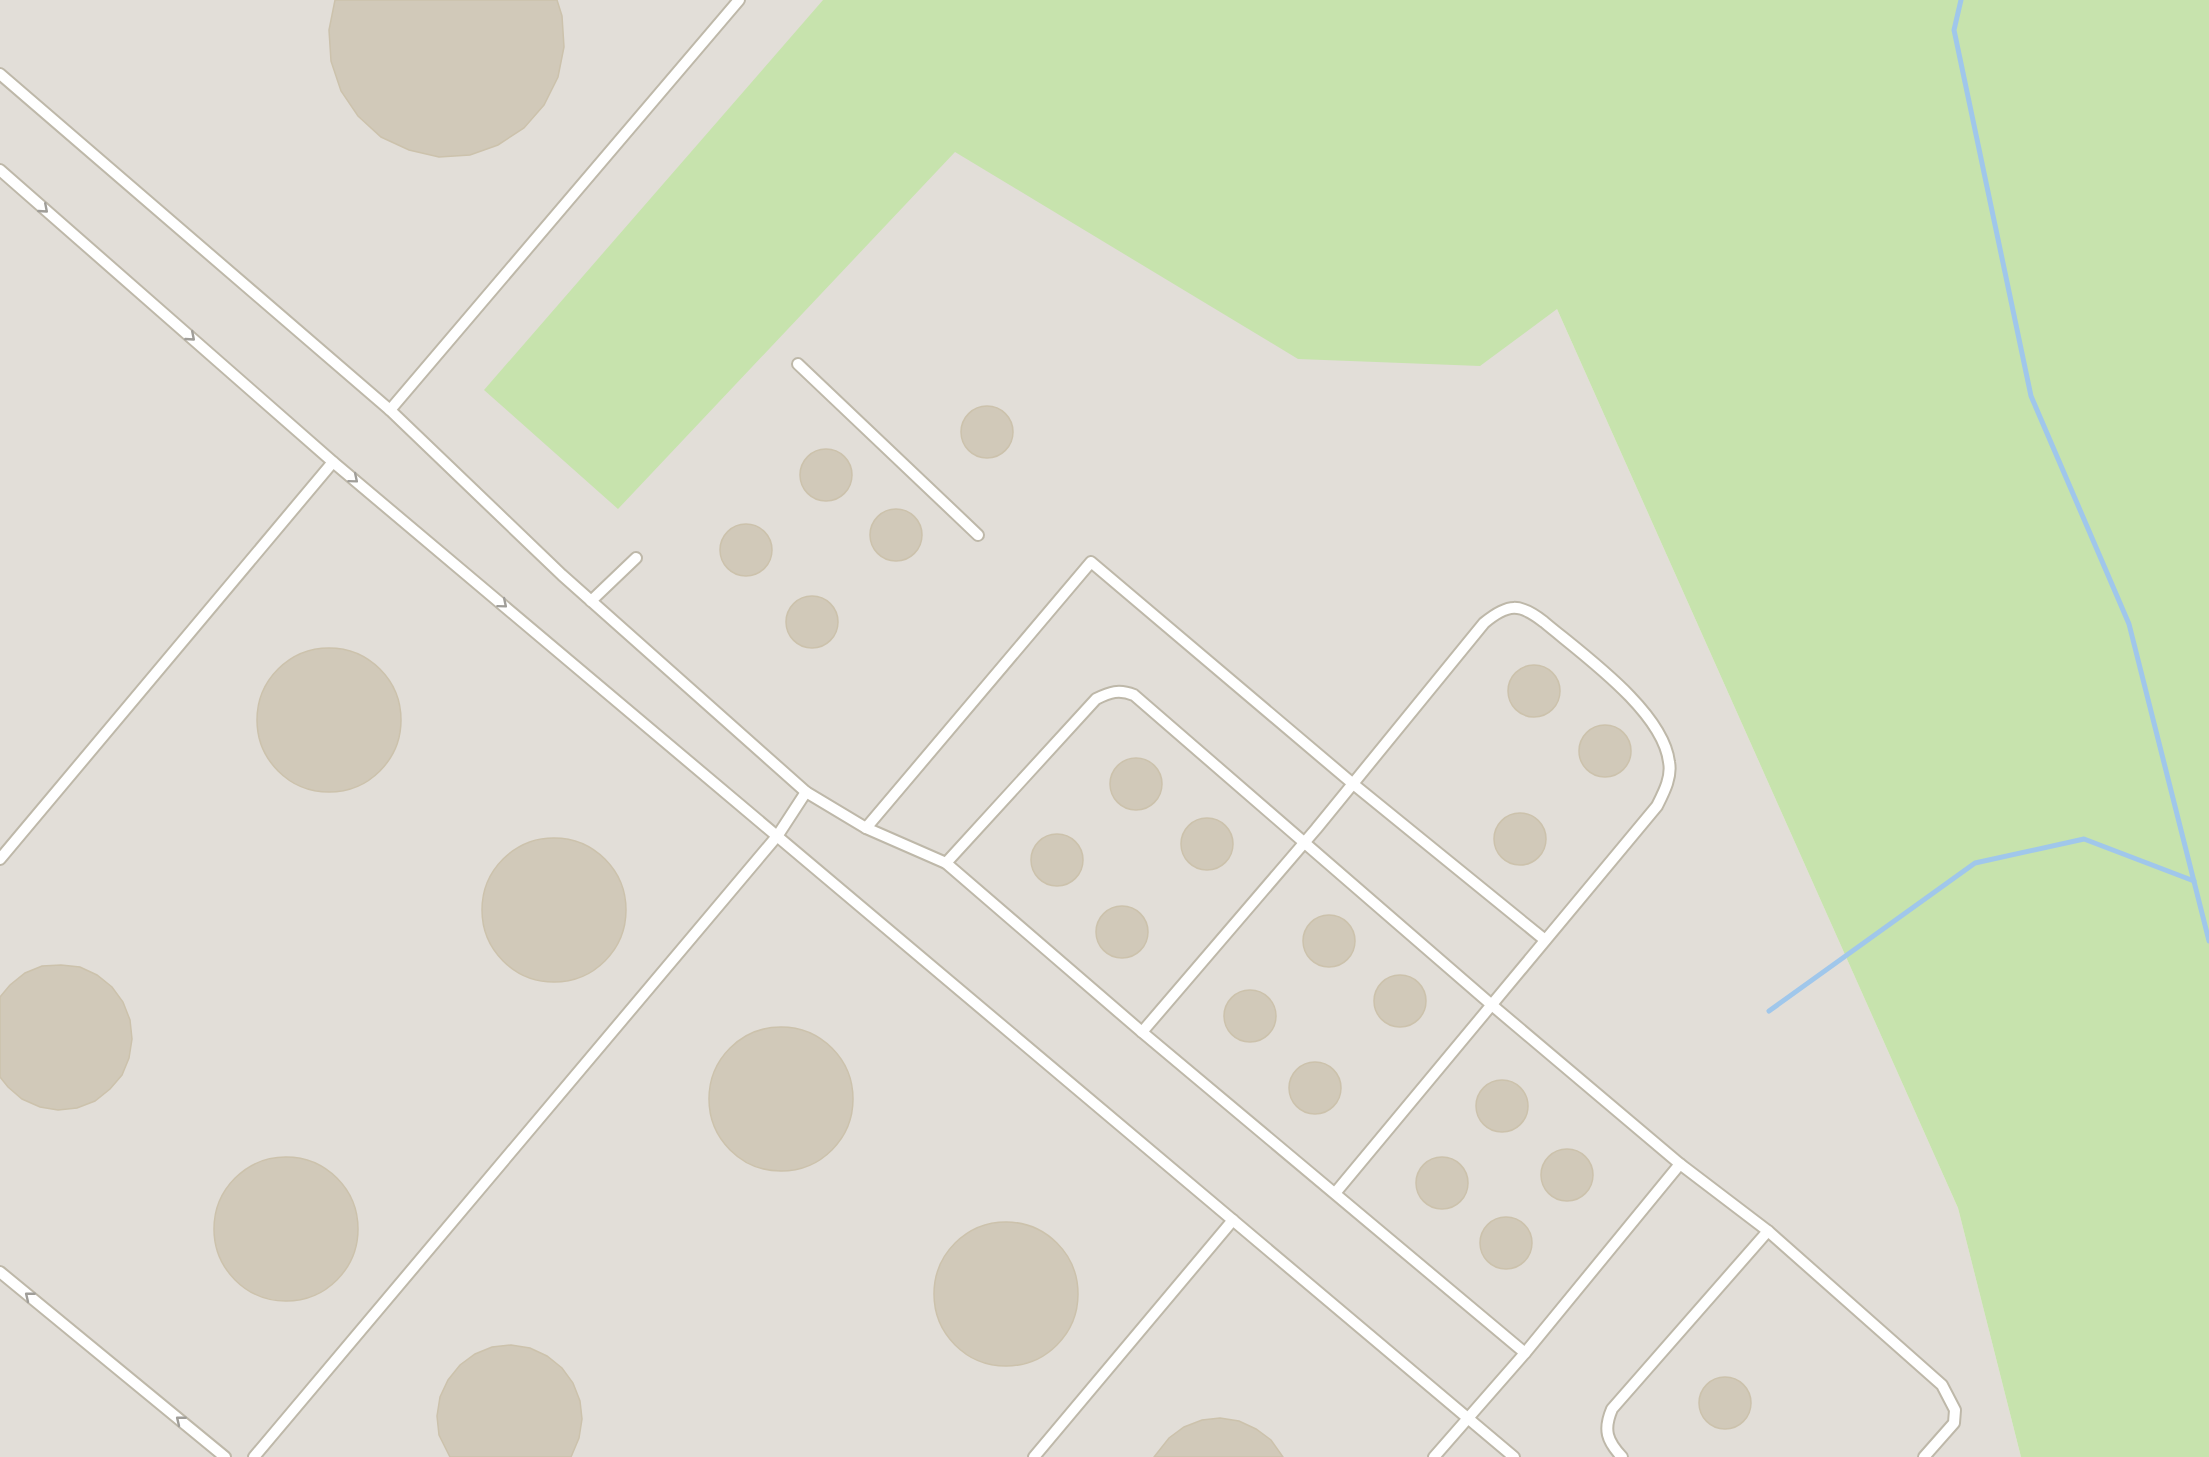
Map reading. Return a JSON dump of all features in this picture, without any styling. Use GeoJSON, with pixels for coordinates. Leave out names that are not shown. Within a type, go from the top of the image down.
{"type":"FeatureCollection","features":[{"type":"Feature","properties":{"kind":"lane"},"geometry":{"type":"LineString","coordinates":[[390,410],[739,0]]}},
{"type":"Feature","properties":{"kind":"lane"},"geometry":{"type":"LineString","coordinates":[[0,74],[390,410],[591,601],[806,792],[866,828],[946,863],[1142,1032],[1336,1192],[1525,1353]]}},
{"type":"Feature","properties":{"kind":"lane"},"geometry":{"type":"LineString","coordinates":[[0,170],[333,462],[1514,1457]]}},
{"type":"Feature","properties":{"kind":"lane"},"geometry":{"type":"LineString","coordinates":[[798,364],[978,535]]}},
{"type":"Feature","properties":{"kind":"lane"},"geometry":{"type":"LineString","coordinates":[[0,859],[333,462]]}},
{"type":"Feature","properties":{"kind":"lane"},"geometry":{"type":"LineString","coordinates":[[591,601],[636,558]]}},
{"type":"Feature","properties":{"kind":"lane"},"geometry":{"type":"LineString","coordinates":[[866,828],[1091,562],[1352,783],[1545,940]]}},
{"type":"Feature","properties":{"kind":"lane"},"geometry":{"type":"LineString","coordinates":[[1142,1032],[1316,829],[1484,623],[1496,613],[1512,607],[1528,609],[1545,622],[1644,710],[1662,740],[1670,762],[1667,787],[1657,806],[1336,1192]]}},
{"type":"Feature","properties":{"kind":"lane"},"geometry":{"type":"LineString","coordinates":[[946,863],[1096,699],[1109,692],[1124,691],[1134,695],[1493,1006],[1680,1164],[1768,1231],[1942,1385],[1954,1410],[1954,1423],[1924,1457]]}},
{"type":"Feature","properties":{"kind":"lane"},"geometry":{"type":"LineString","coordinates":[[254,1457],[778,835],[806,792]]}},
{"type":"Feature","properties":{"kind":"lane"},"geometry":{"type":"LineString","coordinates":[[1434,1457],[1525,1353],[1680,1164]]}},
{"type":"Feature","properties":{"kind":"lane"},"geometry":{"type":"LineString","coordinates":[[1034,1457],[1233,1220]]}},
{"type":"Feature","properties":{"kind":"lane"},"geometry":{"type":"LineString","coordinates":[[1622,1457],[1606,1435],[1606,1424],[1612,1409],[1768,1231]]}},
{"type":"Feature","properties":{"kind":"lane"},"geometry":{"type":"LineString","coordinates":[[0,1272],[225,1457]]}},
{"type":"Feature","properties":{"kind":"shaded area"},"geometry":{"type":"Polygon","coordinates":[[[0,0],[1595,0],[1557,309],[1958,1208],[2021,1457],[0,1457],[0,0]]]}},
{"type":"Feature","properties":{"kind":"green space"},"geometry":{"type":"Polygon","coordinates":[[[823,0],[2209,0],[2209,1457],[2021,1457],[1958,1208],[1557,309],[1480,366],[1298,359],[955,152],[618,509],[484,390],[823,0]]]}},
{"type":"Feature","properties":{"kind":"building"},"geometry":{"type":"Polygon","coordinates":[[[335,0],[557,0],[562,16],[564,47],[558,77],[544,105],[524,128],[498,145],[470,155],[439,157],[409,150],[381,137],[358,116],[341,91],[331,61],[329,30],[335,0]]]}},
{"type":"Feature","properties":{"kind":"building"},"geometry":{"type":"Polygon","coordinates":[[[982,406],[992,406],[1006,413],[1013,432],[1006,451],[992,458],[982,458],[972,454],[965,447],[961,437],[961,427],[965,417],[972,410],[982,406]]]}},
{"type":"Feature","properties":{"kind":"building"},"geometry":{"type":"Polygon","coordinates":[[[821,449],[831,449],[845,456],[852,475],[845,494],[831,501],[821,501],[811,497],[804,490],[800,480],[800,470],[804,460],[811,453],[821,449]]]}},
{"type":"Feature","properties":{"kind":"building"},"geometry":{"type":"Polygon","coordinates":[[[891,509],[901,509],[915,516],[922,535],[915,554],[901,561],[891,561],[881,557],[874,550],[870,540],[870,530],[874,520],[881,513],[891,509]]]}},
{"type":"Feature","properties":{"kind":"building"},"geometry":{"type":"Polygon","coordinates":[[[741,524],[751,524],[765,531],[772,550],[765,569],[751,576],[741,576],[731,572],[724,565],[720,555],[720,545],[724,535],[731,528],[741,524]]]}},
{"type":"Feature","properties":{"kind":"building"},"geometry":{"type":"Polygon","coordinates":[[[807,596],[817,596],[831,603],[838,622],[831,641],[817,648],[807,648],[797,644],[790,637],[786,627],[786,617],[790,607],[797,600],[807,596]]]}},
{"type":"Feature","properties":{"kind":"building"},"geometry":{"type":"Polygon","coordinates":[[[329,648],[357,653],[380,669],[396,692],[401,720],[396,748],[380,771],[357,787],[329,792],[301,787],[278,771],[262,748],[257,720],[262,692],[278,669],[301,653],[329,648]]]}},
{"type":"Feature","properties":{"kind":"building"},"geometry":{"type":"Polygon","coordinates":[[[1529,665],[1539,665],[1553,672],[1560,691],[1553,710],[1539,717],[1529,717],[1519,713],[1512,706],[1508,696],[1508,686],[1512,676],[1519,669],[1529,665]]]}},
{"type":"Feature","properties":{"kind":"building"},"geometry":{"type":"Polygon","coordinates":[[[1600,725],[1610,725],[1624,732],[1631,751],[1624,770],[1610,777],[1600,777],[1590,773],[1583,766],[1579,756],[1579,746],[1583,736],[1590,729],[1600,725]]]}},
{"type":"Feature","properties":{"kind":"building"},"geometry":{"type":"Polygon","coordinates":[[[1131,758],[1141,758],[1155,765],[1162,784],[1155,803],[1141,810],[1131,810],[1121,806],[1114,799],[1110,789],[1110,779],[1114,769],[1121,762],[1131,758]]]}},
{"type":"Feature","properties":{"kind":"building"},"geometry":{"type":"Polygon","coordinates":[[[1515,813],[1525,813],[1539,820],[1546,839],[1539,858],[1525,865],[1515,865],[1505,861],[1498,854],[1494,844],[1494,834],[1498,824],[1505,817],[1515,813]]]}},
{"type":"Feature","properties":{"kind":"building"},"geometry":{"type":"Polygon","coordinates":[[[1202,818],[1212,818],[1226,825],[1233,844],[1226,863],[1212,870],[1202,870],[1192,866],[1185,859],[1181,849],[1181,839],[1185,829],[1192,822],[1202,818]]]}},
{"type":"Feature","properties":{"kind":"building"},"geometry":{"type":"Polygon","coordinates":[[[1052,834],[1062,834],[1076,841],[1083,860],[1076,879],[1062,886],[1052,886],[1042,882],[1035,875],[1031,865],[1031,855],[1035,845],[1042,838],[1052,834]]]}},
{"type":"Feature","properties":{"kind":"building"},"geometry":{"type":"Polygon","coordinates":[[[554,838],[582,843],[605,859],[621,882],[626,910],[621,938],[605,961],[582,977],[554,982],[526,977],[503,961],[487,938],[482,910],[487,882],[503,859],[526,843],[554,838]]]}},
{"type":"Feature","properties":{"kind":"building"},"geometry":{"type":"Polygon","coordinates":[[[1117,906],[1127,906],[1141,913],[1148,932],[1141,951],[1127,958],[1117,958],[1107,954],[1100,947],[1096,937],[1096,927],[1100,917],[1107,910],[1117,906]]]}},
{"type":"Feature","properties":{"kind":"building"},"geometry":{"type":"Polygon","coordinates":[[[1324,915],[1334,915],[1348,922],[1355,941],[1348,960],[1334,967],[1324,967],[1314,963],[1307,956],[1303,946],[1303,936],[1307,926],[1314,919],[1324,915]]]}},
{"type":"Feature","properties":{"kind":"building"},"geometry":{"type":"Polygon","coordinates":[[[42,966],[80,967],[97,975],[112,987],[123,1002],[130,1020],[132,1039],[129,1058],[122,1075],[110,1089],[95,1101],[77,1108],[58,1110],[40,1107],[22,1099],[0,1077],[0,997],[25,973],[42,966]]]}},
{"type":"Feature","properties":{"kind":"building"},"geometry":{"type":"Polygon","coordinates":[[[1395,975],[1405,975],[1419,982],[1426,1001],[1419,1020],[1405,1027],[1395,1027],[1385,1023],[1378,1016],[1374,1006],[1374,996],[1378,986],[1385,979],[1395,975]]]}},
{"type":"Feature","properties":{"kind":"building"},"geometry":{"type":"Polygon","coordinates":[[[1245,990],[1255,990],[1269,997],[1276,1016],[1269,1035],[1255,1042],[1245,1042],[1235,1038],[1228,1031],[1224,1021],[1224,1011],[1228,1001],[1235,994],[1245,990]]]}},
{"type":"Feature","properties":{"kind":"building"},"geometry":{"type":"Polygon","coordinates":[[[781,1027],[809,1032],[832,1048],[848,1071],[853,1099],[848,1127],[832,1150],[809,1166],[781,1171],[753,1166],[730,1150],[714,1127],[709,1099],[714,1071],[730,1048],[753,1032],[781,1027]]]}},
{"type":"Feature","properties":{"kind":"building"},"geometry":{"type":"Polygon","coordinates":[[[1310,1062],[1320,1062],[1334,1069],[1341,1088],[1334,1107],[1320,1114],[1310,1114],[1300,1110],[1293,1103],[1289,1093],[1289,1083],[1293,1073],[1300,1066],[1310,1062]]]}},
{"type":"Feature","properties":{"kind":"building"},"geometry":{"type":"Polygon","coordinates":[[[1497,1080],[1507,1080],[1521,1087],[1528,1106],[1521,1125],[1507,1132],[1497,1132],[1487,1128],[1480,1121],[1476,1111],[1476,1101],[1480,1091],[1487,1084],[1497,1080]]]}},
{"type":"Feature","properties":{"kind":"building"},"geometry":{"type":"Polygon","coordinates":[[[1562,1149],[1572,1149],[1586,1156],[1593,1175],[1586,1194],[1572,1201],[1562,1201],[1552,1197],[1545,1190],[1541,1180],[1541,1170],[1545,1160],[1552,1153],[1562,1149]]]}},
{"type":"Feature","properties":{"kind":"building"},"geometry":{"type":"Polygon","coordinates":[[[286,1157],[314,1162],[337,1178],[353,1201],[358,1229],[353,1257],[337,1280],[314,1296],[286,1301],[258,1296],[235,1280],[219,1257],[214,1229],[219,1201],[235,1178],[258,1162],[286,1157]]]}},
{"type":"Feature","properties":{"kind":"building"},"geometry":{"type":"Polygon","coordinates":[[[1437,1157],[1447,1157],[1461,1164],[1468,1183],[1461,1202],[1447,1209],[1437,1209],[1427,1205],[1420,1198],[1416,1188],[1416,1178],[1420,1168],[1427,1161],[1437,1157]]]}},
{"type":"Feature","properties":{"kind":"building"},"geometry":{"type":"Polygon","coordinates":[[[1501,1217],[1511,1217],[1525,1224],[1532,1243],[1525,1262],[1511,1269],[1501,1269],[1491,1265],[1484,1258],[1480,1248],[1480,1238],[1484,1228],[1491,1221],[1501,1217]]]}},
{"type":"Feature","properties":{"kind":"building"},"geometry":{"type":"Polygon","coordinates":[[[1006,1222],[1034,1227],[1057,1243],[1073,1266],[1078,1294],[1073,1322],[1057,1345],[1034,1361],[1006,1366],[978,1361],[955,1345],[939,1322],[934,1294],[939,1266],[955,1243],[978,1227],[1006,1222]]]}},
{"type":"Feature","properties":{"kind":"building"},"geometry":{"type":"Polygon","coordinates":[[[511,1345],[530,1348],[547,1356],[562,1368],[573,1383],[580,1401],[582,1419],[579,1438],[571,1457],[450,1457],[439,1435],[437,1416],[440,1397],[448,1380],[460,1365],[475,1354],[492,1347],[511,1345]]]}},
{"type":"Feature","properties":{"kind":"building"},"geometry":{"type":"Polygon","coordinates":[[[1720,1377],[1730,1377],[1744,1384],[1751,1403],[1744,1422],[1730,1429],[1720,1429],[1710,1425],[1703,1418],[1699,1408],[1699,1398],[1703,1388],[1710,1381],[1720,1377]]]}},
{"type":"Feature","properties":{"kind":"building"},"geometry":{"type":"Polygon","coordinates":[[[1220,1418],[1239,1421],[1256,1429],[1271,1440],[1283,1457],[1154,1457],[1169,1438],[1184,1427],[1202,1420],[1220,1418]]]}},
{"type":"Feature","properties":{"kind":"waterway"},"geometry":{"type":"LineString","coordinates":[[1961,0],[1954,30],[2031,396],[2129,624],[2209,941]]}},
{"type":"Feature","properties":{"kind":"waterway"},"geometry":{"type":"LineString","coordinates":[[1769,1011],[1975,863],[2084,839],[2194,881]]}}]}
